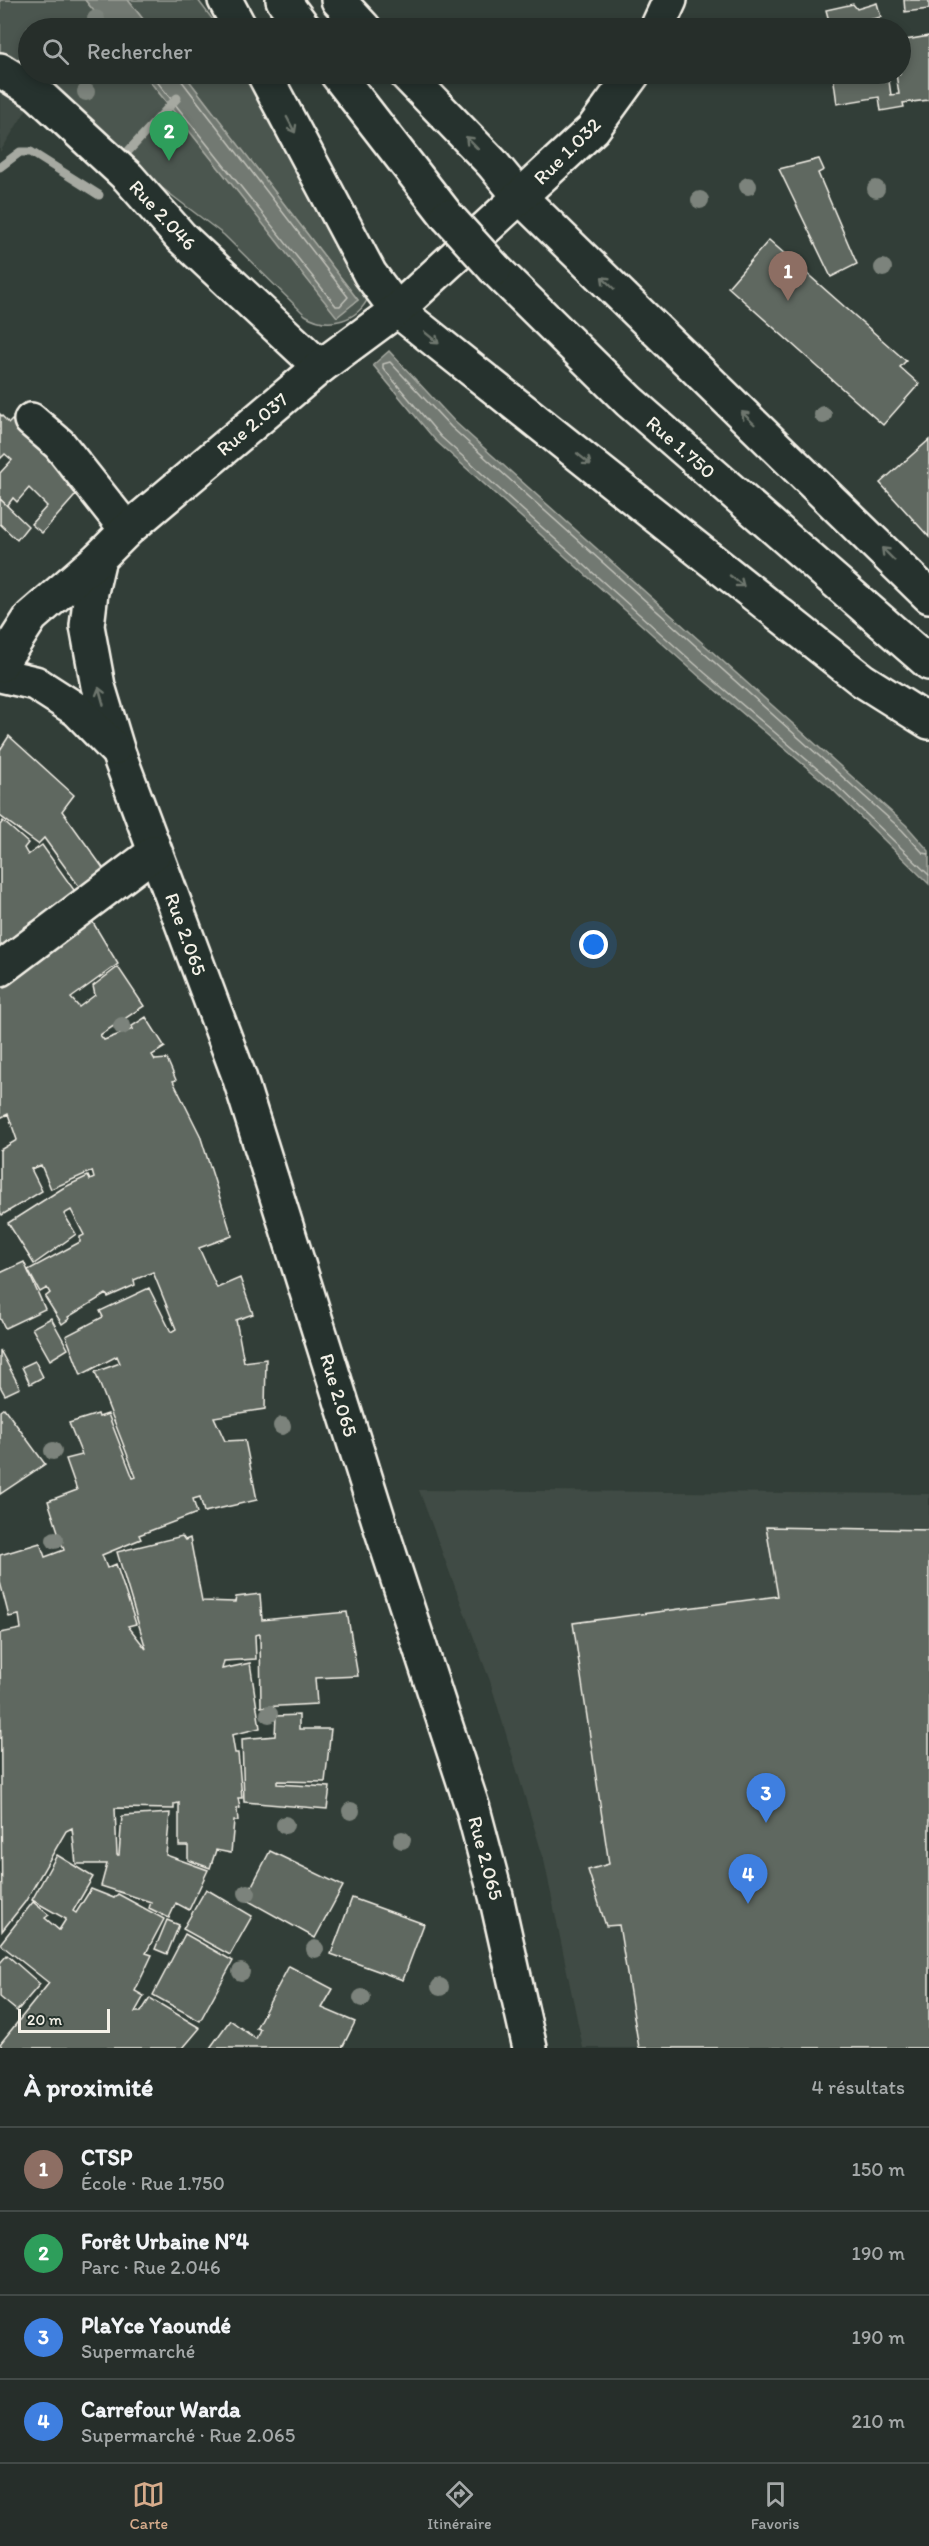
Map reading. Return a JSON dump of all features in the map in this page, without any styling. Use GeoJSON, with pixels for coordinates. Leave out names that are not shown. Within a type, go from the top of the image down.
{"type":"FeatureCollection","features":[{"type":"Feature","properties":{"kind":"main road"},"geometry":{"type":"LineString","coordinates":[[225,0],[235,18]]}},
{"type":"Feature","properties":{"kind":"main road"},"geometry":{"type":"LineString","coordinates":[[283,0],[296,18]]}},
{"type":"Feature","properties":{"kind":"main road"},"geometry":{"type":"LineString","coordinates":[[338,0],[355,18]]}},
{"type":"Feature","properties":{"kind":"main road"},"geometry":{"type":"LineString","coordinates":[[662,18],[670,0]]}},
{"type":"Feature","properties":{"kind":"main road","name":"Rue 2.046"},"geometry":{"type":"LineString","coordinates":[[0,70],[18,81]]}},
{"type":"Feature","properties":{"kind":"main road","name":"Rue 2.046"},"geometry":{"type":"LineString","coordinates":[[23,84],[37,93],[128,177],[180,236],[320,366]]}},
{"type":"Feature","properties":{"kind":"main road"},"geometry":{"type":"LineString","coordinates":[[269,84],[370,274],[397,310],[862,680],[929,722]]}},
{"type":"Feature","properties":{"kind":"main road","name":"Rue 1.750"},"geometry":{"type":"LineString","coordinates":[[345,84],[447,216],[495,269],[629,401],[929,663]]}},
{"type":"Feature","properties":{"kind":"main road"},"geometry":{"type":"LineString","coordinates":[[416,84],[492,163],[520,197],[929,596]]}},
{"type":"Feature","properties":{"kind":"main road","name":"Rue 1.032"},"geometry":{"type":"LineString","coordinates":[[520,197],[593,129],[626,84]]}},
{"type":"Feature","properties":{"kind":"main road","name":"Rue 2.037"},"geometry":{"type":"LineString","coordinates":[[0,665],[31,617],[99,558],[127,530],[320,366],[397,310],[520,197]]}},
{"type":"Feature","properties":{"kind":"main road"},"geometry":{"type":"LineString","coordinates":[[31,420],[59,444],[127,530]]}},
{"type":"Feature","properties":{"kind":"main road","name":"Rue 2.065"},"geometry":{"type":"LineString","coordinates":[[99,558],[91,592],[87,626],[98,686],[118,752],[239,1076],[385,1542],[473,1809],[496,1896],[530,2048]]}},
{"type":"Feature","properties":{"kind":"main road","name":"Rue 2.065"},"geometry":{"type":"LineString","coordinates":[[0,675],[35,683],[77,710],[118,752]]}},
{"type":"Feature","properties":{"kind":"main road"},"geometry":{"type":"LineString","coordinates":[[0,969],[155,852]]}},
{"type":"Feature","properties":{"kind":"shaded area"},"geometry":{"type":"Polygon","coordinates":[[[0,0],[85,0],[100,18],[18,18],[18,83],[0,70],[0,0]]]}},
{"type":"Feature","properties":{"kind":"shaded area"},"geometry":{"type":"Polygon","coordinates":[[[128,0],[198,0],[212,18],[142,18],[128,0]]]}},
{"type":"Feature","properties":{"kind":"shaded area"},"geometry":{"type":"Polygon","coordinates":[[[0,70],[18,81],[18,84],[23,84],[37,93],[0,152],[0,70]]]}},
{"type":"Feature","properties":{"kind":"shaded area"},"geometry":{"type":"Polygon","coordinates":[[[20,84],[152,84],[337,316],[358,300],[192,84],[254,84],[369,296],[364,305],[350,317],[332,322],[323,322],[305,315],[224,235],[95,137],[20,84]]]}},
{"type":"Feature","properties":{"kind":"shaded area"},"geometry":{"type":"Polygon","coordinates":[[[419,1490],[929,1494],[929,2048],[583,2048],[544,1860],[490,1681],[419,1490]]]}},
{"type":"Feature","properties":{"kind":"water"},"geometry":{"type":"Polygon","coordinates":[[[85,0],[128,0],[142,18],[100,18],[85,0]]]}},
{"type":"Feature","properties":{"kind":"water"},"geometry":{"type":"Polygon","coordinates":[[[152,84],[192,84],[358,300],[337,317],[152,84]]]}},
{"type":"Feature","properties":{"kind":"water"},"geometry":{"type":"Polygon","coordinates":[[[389,351],[455,422],[906,825],[929,851],[929,884],[830,787],[701,678],[436,441],[373,365],[389,351]]]}},
{"type":"Feature","properties":{"kind":"building"},"geometry":{"type":"Polygon","coordinates":[[[904,0],[929,0],[929,9],[905,12],[904,0]]]}},
{"type":"Feature","properties":{"kind":"building"},"geometry":{"type":"Polygon","coordinates":[[[877,3],[881,17],[828,18],[826,10],[853,4],[857,9],[877,3]]]}},
{"type":"Feature","properties":{"kind":"building"},"geometry":{"type":"Polygon","coordinates":[[[929,36],[929,100],[903,103],[904,107],[881,111],[879,97],[837,104],[834,84],[889,84],[891,95],[899,94],[898,84],[911,84],[911,39],[929,36]]]}},
{"type":"Feature","properties":{"kind":"building"},"geometry":{"type":"Polygon","coordinates":[[[819,159],[824,170],[818,173],[857,264],[831,277],[779,169],[819,159]]]}},
{"type":"Feature","properties":{"kind":"building"},"geometry":{"type":"Polygon","coordinates":[[[769,240],[906,361],[900,367],[919,384],[883,425],[728,287],[769,240]]]}},
{"type":"Feature","properties":{"kind":"building"},"geometry":{"type":"Polygon","coordinates":[[[0,414],[9,423],[12,420],[31,439],[29,441],[82,488],[42,533],[31,524],[47,506],[29,488],[17,502],[13,498],[7,506],[0,499],[0,473],[12,460],[5,454],[0,459],[0,414]]]}},
{"type":"Feature","properties":{"kind":"building"},"geometry":{"type":"Polygon","coordinates":[[[929,440],[929,537],[880,483],[929,440]]]}},
{"type":"Feature","properties":{"kind":"building"},"geometry":{"type":"Polygon","coordinates":[[[0,499],[28,526],[17,540],[0,524],[0,499]]]}},
{"type":"Feature","properties":{"kind":"building"},"geometry":{"type":"Polygon","coordinates":[[[9,736],[74,795],[62,811],[106,872],[81,889],[44,838],[38,844],[0,816],[0,750],[9,736]]]}},
{"type":"Feature","properties":{"kind":"building"},"geometry":{"type":"Polygon","coordinates":[[[3,821],[28,843],[24,848],[28,855],[42,845],[79,897],[57,914],[53,908],[23,928],[29,940],[0,961],[0,825],[3,821]]]}},
{"type":"Feature","properties":{"kind":"building"},"geometry":{"type":"Polygon","coordinates":[[[89,916],[118,964],[71,998],[79,1007],[95,995],[93,986],[118,967],[144,1006],[100,1035],[104,1040],[133,1029],[132,1026],[146,1017],[165,1047],[152,1055],[155,1060],[167,1059],[176,1080],[173,1081],[200,1135],[232,1236],[199,1248],[217,1288],[240,1278],[253,1314],[236,1320],[244,1362],[266,1359],[265,1409],[214,1417],[225,1441],[245,1440],[257,1500],[204,1512],[200,1497],[193,1499],[197,1513],[139,1535],[141,1539],[102,1555],[107,1568],[116,1564],[136,1624],[128,1626],[146,1649],[117,1552],[182,1536],[185,1540],[190,1538],[202,1601],[235,1602],[236,1597],[260,1594],[262,1620],[347,1612],[358,1676],[315,1678],[317,1704],[261,1707],[260,1634],[255,1635],[256,1659],[224,1661],[222,1669],[250,1663],[260,1728],[232,1735],[235,1753],[238,1753],[242,1798],[238,1798],[240,1808],[237,1809],[238,1821],[234,1821],[231,1853],[216,1850],[210,1868],[188,1860],[188,1846],[179,1846],[179,1803],[174,1804],[174,1809],[115,1808],[117,1855],[119,1855],[122,1816],[170,1813],[166,1855],[208,1870],[189,1910],[176,1903],[169,1918],[149,1908],[151,1902],[101,1886],[107,1864],[76,1864],[72,1828],[66,1831],[25,1902],[2,1931],[0,1633],[21,1629],[19,1615],[9,1617],[0,1582],[0,1555],[40,1543],[45,1557],[64,1550],[48,1501],[77,1490],[66,1459],[82,1455],[69,1423],[98,1414],[99,1417],[108,1414],[133,1478],[136,1477],[95,1372],[120,1363],[117,1356],[81,1375],[66,1336],[103,1317],[100,1311],[149,1288],[171,1332],[176,1329],[153,1272],[134,1280],[135,1285],[108,1297],[106,1294],[68,1317],[69,1319],[62,1324],[45,1297],[50,1293],[47,1288],[40,1292],[28,1270],[80,1242],[80,1237],[84,1235],[71,1210],[64,1214],[76,1234],[34,1264],[8,1223],[63,1188],[88,1176],[90,1180],[94,1178],[92,1171],[51,1189],[41,1165],[31,1169],[42,1191],[2,1215],[0,1212],[0,1150],[17,1140],[8,1114],[0,1118],[0,983],[89,916]]]}},
{"type":"Feature","properties":{"kind":"building"},"geometry":{"type":"Polygon","coordinates":[[[24,1262],[45,1309],[5,1328],[0,1318],[0,1273],[24,1262]]]}},
{"type":"Feature","properties":{"kind":"building"},"geometry":{"type":"Polygon","coordinates":[[[51,1318],[68,1349],[50,1360],[32,1328],[51,1318]]]}},
{"type":"Feature","properties":{"kind":"building"},"geometry":{"type":"Polygon","coordinates":[[[0,1350],[20,1388],[5,1395],[0,1386],[0,1350]]]}},
{"type":"Feature","properties":{"kind":"building"},"geometry":{"type":"Polygon","coordinates":[[[35,1361],[43,1377],[30,1384],[22,1367],[35,1361]]]}},
{"type":"Feature","properties":{"kind":"building"},"geometry":{"type":"Polygon","coordinates":[[[4,1408],[45,1464],[0,1494],[0,1411],[4,1408]]]}},
{"type":"Feature","properties":{"kind":"building"},"geometry":{"type":"Polygon","coordinates":[[[766,1527],[929,1530],[929,2048],[639,2048],[619,1925],[606,1926],[588,1870],[609,1864],[573,1623],[778,1596],[766,1527]]]}},
{"type":"Feature","properties":{"kind":"building"},"geometry":{"type":"Polygon","coordinates":[[[299,1715],[299,1729],[331,1729],[325,1782],[277,1781],[277,1784],[330,1787],[327,1809],[244,1802],[242,1739],[275,1736],[276,1716],[299,1715]]]}},
{"type":"Feature","properties":{"kind":"building"},"geometry":{"type":"Polygon","coordinates":[[[270,1851],[343,1886],[315,1938],[245,1899],[270,1851]]]}},
{"type":"Feature","properties":{"kind":"building"},"geometry":{"type":"Polygon","coordinates":[[[57,1855],[93,1877],[73,1911],[76,1913],[91,1889],[114,1898],[118,1894],[164,1919],[146,1953],[152,1955],[135,1991],[144,1996],[135,2012],[141,2012],[150,1998],[200,2028],[183,2048],[3,2048],[0,2044],[49,1983],[0,1944],[33,1902],[49,1915],[45,1918],[59,1930],[66,1919],[32,1900],[57,1855]]]}},
{"type":"Feature","properties":{"kind":"building"},"geometry":{"type":"Polygon","coordinates":[[[206,1889],[252,1916],[230,1955],[183,1929],[206,1889]]]}},
{"type":"Feature","properties":{"kind":"building"},"geometry":{"type":"Polygon","coordinates":[[[352,1898],[424,1924],[403,1980],[331,1954],[352,1898]]]}},
{"type":"Feature","properties":{"kind":"building"},"geometry":{"type":"Polygon","coordinates":[[[167,1920],[179,1925],[167,1954],[155,1949],[167,1920]]]}},
{"type":"Feature","properties":{"kind":"building"},"geometry":{"type":"Polygon","coordinates":[[[185,1934],[233,1961],[200,2021],[153,1995],[185,1934]]]}},
{"type":"Feature","properties":{"kind":"building"},"geometry":{"type":"Polygon","coordinates":[[[7,1955],[40,1984],[17,2011],[0,1997],[0,1963],[7,1955]]]}},
{"type":"Feature","properties":{"kind":"building"},"geometry":{"type":"Polygon","coordinates":[[[289,1966],[333,1989],[322,2008],[355,2022],[342,2048],[210,2048],[230,2020],[256,2039],[260,2029],[256,2028],[289,1966]]]}},
{"type":"Feature","properties":{"kind":"waterway"},"geometry":{"type":"LineString","coordinates":[[122,158],[177,98]]}},
{"type":"Feature","properties":{"kind":"waterway"},"geometry":{"type":"LineString","coordinates":[[0,167],[20,152],[31,152],[99,195]]}},
{"type":"Feature","properties":{"kind":"place","name":"Forêt Urbaine N°4"},"geometry":{"type":"Point","coordinates":[169,161]}},
{"type":"Feature","properties":{"kind":"place","name":"CTSP"},"geometry":{"type":"Point","coordinates":[788,301]}},
{"type":"Feature","properties":{"kind":"place","name":"PlaYce Yaoundé"},"geometry":{"type":"Point","coordinates":[766,1823]}},
{"type":"Feature","properties":{"kind":"place","name":"Carrefour Warda"},"geometry":{"type":"Point","coordinates":[748,1904]}}]}
